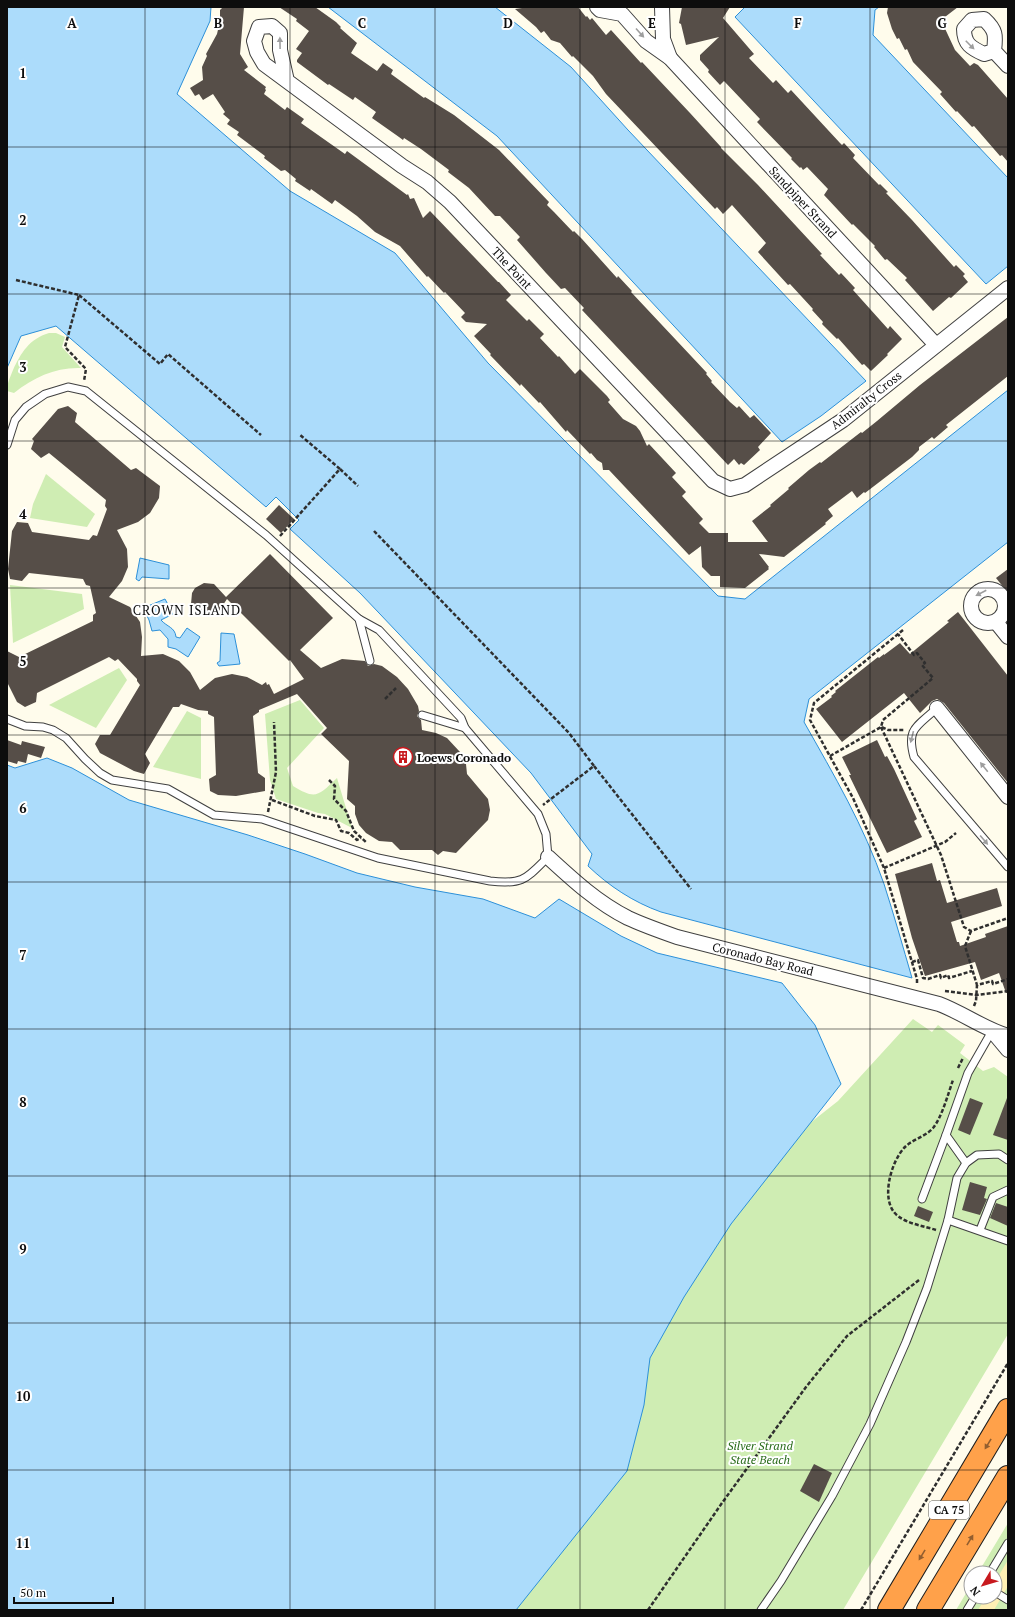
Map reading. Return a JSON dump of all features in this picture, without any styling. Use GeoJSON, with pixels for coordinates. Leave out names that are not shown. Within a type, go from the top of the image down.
{"type":"FeatureCollection","features":[{"type":"Feature","properties":{"kind":"highway","name":"CA 75"},"geometry":{"type":"LineString","coordinates":[[889,1610],[1008,1410]]}},
{"type":"Feature","properties":{"kind":"highway","name":"CA 75"},"geometry":{"type":"LineString","coordinates":[[928,1610],[1008,1477]]}},
{"type":"Feature","properties":{"kind":"street","name":"Sandpiper Strand"},"geometry":{"type":"LineString","coordinates":[[597,7],[600,10],[622,10],[646,41],[670,58],[936,345]]}},
{"type":"Feature","properties":{"kind":"street","name":"Sandpiper Strand"},"geometry":{"type":"LineString","coordinates":[[662,7],[663,39],[670,58]]}},
{"type":"Feature","properties":{"kind":"street"},"geometry":{"type":"LineString","coordinates":[[994,51],[1008,66]]}},
{"type":"Feature","properties":{"kind":"street","name":"The Point"},"geometry":{"type":"LineString","coordinates":[[287,81],[402,166],[427,182],[450,202],[713,481]]}},
{"type":"Feature","properties":{"kind":"street","name":"Admiralty Cross"},"geometry":{"type":"LineString","coordinates":[[713,481],[730,489],[745,485],[843,420],[1008,288]]}},
{"type":"Feature","properties":{"kind":"street"},"geometry":{"type":"LineString","coordinates":[[977,588],[995,591],[1001,595],[1004,602],[1004,610],[1002,616],[996,622],[981,622],[975,617],[972,611],[971,603],[977,588]]}},
{"type":"Feature","properties":{"kind":"street"},"geometry":{"type":"LineString","coordinates":[[996,622],[1008,637]]}},
{"type":"Feature","properties":{"kind":"street"},"geometry":{"type":"LineString","coordinates":[[936,708],[1008,797]]}},
{"type":"Feature","properties":{"kind":"street","name":"Coronado Bay Road"},"geometry":{"type":"LineString","coordinates":[[548,857],[574,882],[603,903],[628,918],[677,937],[939,1004],[962,1013],[992,1031],[1008,1036]]}},
{"type":"Feature","properties":{"kind":"street","name":"Coronado Bay Road"},"geometry":{"type":"LineString","coordinates":[[992,1031],[1008,1050]]}},
{"type":"Feature","properties":{"kind":"lane"},"geometry":{"type":"LineString","coordinates":[[7,445],[15,420],[23,409],[45,394],[68,387],[86,391],[274,542],[358,619],[378,630],[461,718],[465,728],[538,814],[546,834],[548,857],[528,877],[517,882],[507,883],[490,881],[378,858],[266,820],[214,815],[168,788],[112,780],[100,773],[66,738],[53,730],[43,727],[25,726],[7,719]]}},
{"type":"Feature","properties":{"kind":"lane"},"geometry":{"type":"LineString","coordinates":[[358,619],[370,661]]}},
{"type":"Feature","properties":{"kind":"lane"},"geometry":{"type":"LineString","coordinates":[[936,708],[912,731],[910,742],[914,757],[1008,867]]}},
{"type":"Feature","properties":{"kind":"lane"},"geometry":{"type":"LineString","coordinates":[[422,715],[465,728]]}},
{"type":"Feature","properties":{"kind":"lane"},"geometry":{"type":"LineString","coordinates":[[922,1199],[968,1073],[992,1031]]}},
{"type":"Feature","properties":{"kind":"lane"},"geometry":{"type":"LineString","coordinates":[[946,1135],[966,1163]]}},
{"type":"Feature","properties":{"kind":"lane"},"geometry":{"type":"LineString","coordinates":[[761,1610],[781,1581],[832,1496],[870,1424],[906,1342],[932,1270],[945,1233],[957,1178],[966,1163],[977,1155],[999,1154],[1008,1160]]}},
{"type":"Feature","properties":{"kind":"lane"},"geometry":{"type":"LineString","coordinates":[[980,1230],[993,1197],[1008,1190]]}},
{"type":"Feature","properties":{"kind":"lane"},"geometry":{"type":"LineString","coordinates":[[948,1220],[1008,1241]]}},
{"type":"Feature","properties":{"kind":"lane"},"geometry":{"type":"LineString","coordinates":[[995,1565],[1008,1542]]}},
{"type":"Feature","properties":{"kind":"path"},"geometry":{"type":"LineString","coordinates":[[16,280],[79,295],[160,364],[168,354],[261,435]]}},
{"type":"Feature","properties":{"kind":"path"},"geometry":{"type":"LineString","coordinates":[[79,295],[65,347],[86,369],[81,390]]}},
{"type":"Feature","properties":{"kind":"path"},"geometry":{"type":"LineString","coordinates":[[299,434],[358,486]]}},
{"type":"Feature","properties":{"kind":"path"},"geometry":{"type":"LineString","coordinates":[[274,542],[340,469]]}},
{"type":"Feature","properties":{"kind":"path"},"geometry":{"type":"LineString","coordinates":[[374,531],[569,733],[691,889]]}},
{"type":"Feature","properties":{"kind":"path"},"geometry":{"type":"LineString","coordinates":[[903,630],[814,703],[810,720],[853,798],[884,868],[917,979]]}},
{"type":"Feature","properties":{"kind":"path"},"geometry":{"type":"LineString","coordinates":[[898,634],[914,655],[917,653],[924,663],[922,665],[933,678],[883,720],[881,727],[941,855],[964,927],[972,931]]}},
{"type":"Feature","properties":{"kind":"path"},"geometry":{"type":"LineString","coordinates":[[385,699],[396,688]]}},
{"type":"Feature","properties":{"kind":"path"},"geometry":{"type":"LineString","coordinates":[[266,820],[272,800],[276,772],[274,722]]}},
{"type":"Feature","properties":{"kind":"path"},"geometry":{"type":"LineString","coordinates":[[881,727],[888,730],[912,731]]}},
{"type":"Feature","properties":{"kind":"path"},"geometry":{"type":"LineString","coordinates":[[830,756],[881,727]]}},
{"type":"Feature","properties":{"kind":"path"},"geometry":{"type":"LineString","coordinates":[[542,805],[594,766]]}},
{"type":"Feature","properties":{"kind":"path"},"geometry":{"type":"LineString","coordinates":[[330,780],[335,786],[334,799],[346,811],[354,831],[368,844]]}},
{"type":"Feature","properties":{"kind":"path"},"geometry":{"type":"LineString","coordinates":[[272,800],[315,816],[336,820],[341,831],[349,833],[357,840],[361,838]]}},
{"type":"Feature","properties":{"kind":"path"},"geometry":{"type":"LineString","coordinates":[[884,868],[945,842],[956,833]]}},
{"type":"Feature","properties":{"kind":"path"},"geometry":{"type":"LineString","coordinates":[[974,1009],[977,985],[965,946],[972,931],[1008,918]]}},
{"type":"Feature","properties":{"kind":"path"},"geometry":{"type":"LineString","coordinates":[[912,962],[918,960],[923,978],[928,979],[940,975],[941,978],[948,975],[949,978],[972,971]]}},
{"type":"Feature","properties":{"kind":"path"},"geometry":{"type":"LineString","coordinates":[[977,985],[992,981],[993,984],[1008,979]]}},
{"type":"Feature","properties":{"kind":"path"},"geometry":{"type":"LineString","coordinates":[[917,986],[924,987]]}},
{"type":"Feature","properties":{"kind":"path"},"geometry":{"type":"LineString","coordinates":[[938,990],[976,995],[1008,991]]}},
{"type":"Feature","properties":{"kind":"path"},"geometry":{"type":"LineString","coordinates":[[958,1070],[964,1057]]}},
{"type":"Feature","properties":{"kind":"path"},"geometry":{"type":"LineString","coordinates":[[945,1233],[905,1220],[898,1216],[892,1210],[889,1202],[889,1195],[891,1173],[894,1161],[906,1146],[933,1128],[939,1118],[955,1077]]}},
{"type":"Feature","properties":{"kind":"path"},"geometry":{"type":"LineString","coordinates":[[648,1610],[806,1387],[847,1336],[932,1270]]}},
{"type":"Feature","properties":{"kind":"path"},"geometry":{"type":"LineString","coordinates":[[861,1610],[1008,1363]]}},
{"type":"Feature","properties":{"kind":"green space"},"geometry":{"type":"Polygon","coordinates":[[[49,333],[56,333],[65,337],[62,347],[81,368],[54,371],[29,382],[14,393],[7,391],[8,383],[13,370],[26,347],[36,339],[49,333]]]}},
{"type":"Feature","properties":{"kind":"green space"},"geometry":{"type":"Polygon","coordinates":[[[46,474],[95,514],[87,527],[30,518],[33,504],[46,474]]]}},
{"type":"Feature","properties":{"kind":"green space"},"geometry":{"type":"Polygon","coordinates":[[[10,585],[82,594],[84,609],[13,643],[10,585]]]}},
{"type":"Feature","properties":{"kind":"green space"},"geometry":{"type":"Polygon","coordinates":[[[119,668],[127,680],[96,728],[49,705],[119,668]]]}},
{"type":"Feature","properties":{"kind":"green space"},"geometry":{"type":"Polygon","coordinates":[[[300,700],[324,728],[287,768],[293,786],[307,793],[316,794],[325,789],[337,778],[352,828],[325,814],[276,799],[270,780],[265,714],[300,700]]]}},
{"type":"Feature","properties":{"kind":"green space"},"geometry":{"type":"Polygon","coordinates":[[[187,711],[201,718],[201,779],[153,767],[187,711]]]}},
{"type":"Feature","properties":{"kind":"green space","name":"Silver Strand State Beach"},"geometry":{"type":"Polygon","coordinates":[[[913,1019],[932,1032],[938,1025],[965,1045],[960,1053],[983,1071],[994,1067],[1008,1077],[1008,1334],[843,1610],[468,1610],[608,1423],[767,1157],[838,1101],[913,1019]]]}},
{"type":"Feature","properties":{"kind":"green space"},"geometry":{"type":"Polygon","coordinates":[[[1008,1523],[1008,1610],[956,1610],[963,1598],[963,1605],[1003,1605],[1003,1565],[983,1565],[1008,1523]]]}},
{"type":"Feature","properties":{"kind":"sand"},"geometry":{"type":"Polygon","coordinates":[[[1008,1560],[1008,1586],[1003,1595],[1003,1568],[1008,1560]]]}},
{"type":"Feature","properties":{"kind":"sand"},"geometry":{"type":"Polygon","coordinates":[[[981,1605],[997,1605],[994,1610],[978,1610],[981,1605]]]}},
{"type":"Feature","properties":{"kind":"water"},"geometry":{"type":"Polygon","coordinates":[[[7,7],[211,7],[210,21],[177,94],[290,191],[395,253],[488,363],[718,596],[745,599],[1008,390],[1008,542],[809,699],[804,722],[848,801],[876,863],[895,919],[912,978],[661,912],[622,893],[588,866],[592,854],[531,773],[360,593],[290,529],[299,520],[276,497],[266,507],[56,326],[21,336],[7,368],[7,7]]]}},
{"type":"Feature","properties":{"kind":"water"},"geometry":{"type":"Polygon","coordinates":[[[328,7],[495,7],[571,67],[628,130],[866,381],[821,416],[782,442],[497,136],[328,7]]]}},
{"type":"Feature","properties":{"kind":"water"},"geometry":{"type":"Polygon","coordinates":[[[745,7],[879,7],[875,10],[873,35],[1008,178],[1008,266],[986,284],[735,17],[745,7]]]}},
{"type":"Feature","properties":{"kind":"water"},"geometry":{"type":"Polygon","coordinates":[[[140,558],[169,565],[169,579],[142,577],[139,581],[136,579],[140,558]]]}},
{"type":"Feature","properties":{"kind":"water"},"geometry":{"type":"Polygon","coordinates":[[[165,599],[173,614],[161,620],[174,631],[176,637],[180,638],[187,628],[200,637],[188,657],[176,649],[168,647],[168,639],[160,630],[152,631],[149,620],[143,608],[165,599]]]}},
{"type":"Feature","properties":{"kind":"water"},"geometry":{"type":"Polygon","coordinates":[[[221,633],[234,634],[240,664],[219,666],[217,663],[220,661],[221,633]]]}},
{"type":"Feature","properties":{"kind":"water"},"geometry":{"type":"Polygon","coordinates":[[[47,758],[72,768],[129,800],[248,835],[357,873],[415,887],[483,899],[535,918],[559,899],[621,936],[657,953],[782,983],[815,1025],[841,1084],[731,1224],[684,1297],[650,1358],[644,1405],[627,1471],[516,1610],[7,1610],[7,765],[15,768],[47,758]]]}},
{"type":"Feature","properties":{"kind":"building"},"geometry":{"type":"Polygon","coordinates":[[[223,7],[244,7],[240,54],[248,67],[244,70],[266,87],[264,94],[285,110],[287,107],[304,119],[301,123],[345,154],[347,151],[407,195],[408,194],[410,199],[414,198],[423,218],[430,211],[511,295],[506,300],[527,321],[529,319],[544,334],[540,338],[558,357],[559,356],[575,374],[580,369],[607,396],[610,400],[608,402],[623,419],[636,426],[647,446],[649,444],[676,473],[672,477],[686,492],[682,496],[703,519],[699,523],[709,533],[728,533],[728,542],[768,542],[752,521],[771,506],[770,505],[809,470],[820,462],[821,463],[861,432],[862,433],[920,385],[1008,317],[1008,376],[946,425],[948,427],[934,439],[932,437],[919,447],[919,450],[912,457],[865,493],[864,492],[857,498],[852,491],[828,509],[833,516],[825,523],[826,524],[784,557],[759,554],[769,569],[745,588],[720,587],[720,576],[711,576],[702,567],[701,546],[689,555],[609,470],[603,470],[602,463],[591,453],[590,454],[567,430],[566,432],[540,402],[539,403],[521,384],[520,386],[490,355],[491,354],[474,336],[487,324],[466,322],[461,317],[465,313],[445,292],[444,293],[428,276],[427,277],[400,246],[375,232],[357,216],[335,200],[332,204],[311,189],[310,191],[295,181],[296,179],[285,170],[281,171],[264,158],[265,156],[237,135],[239,132],[227,124],[230,120],[223,114],[225,112],[213,94],[203,100],[199,94],[195,96],[190,88],[203,80],[202,67],[207,56],[206,54],[217,34],[220,21],[220,10],[223,7]]]}},
{"type":"Feature","properties":{"kind":"building"},"geometry":{"type":"Polygon","coordinates":[[[279,7],[315,7],[336,22],[341,27],[340,28],[357,43],[351,53],[377,71],[383,63],[393,70],[391,74],[424,98],[425,97],[454,115],[499,150],[549,202],[547,205],[573,232],[574,231],[582,239],[617,278],[618,276],[632,291],[631,292],[707,373],[706,374],[712,381],[711,382],[730,402],[737,408],[739,406],[750,418],[754,415],[771,433],[758,447],[760,450],[744,465],[741,463],[739,465],[734,459],[728,465],[582,310],[584,308],[565,288],[561,289],[546,273],[517,240],[520,237],[500,216],[495,216],[469,188],[448,172],[449,170],[421,149],[404,138],[403,140],[372,118],[376,112],[355,97],[353,100],[329,84],[328,85],[297,62],[302,53],[296,49],[309,31],[296,21],[297,19],[279,7]]]}},
{"type":"Feature","properties":{"kind":"building"},"geometry":{"type":"Polygon","coordinates":[[[529,7],[578,7],[586,17],[587,16],[590,20],[592,18],[606,35],[611,30],[822,254],[820,255],[839,275],[841,273],[855,288],[853,290],[888,329],[890,326],[902,339],[887,354],[888,355],[871,371],[864,364],[862,365],[838,338],[837,339],[822,324],[823,322],[812,310],[813,309],[790,284],[788,285],[758,252],[766,243],[732,205],[723,214],[717,207],[715,209],[606,94],[593,76],[573,56],[572,57],[560,43],[551,40],[544,31],[541,33],[515,9],[529,7]]]}},
{"type":"Feature","properties":{"kind":"building"},"geometry":{"type":"Polygon","coordinates":[[[682,7],[730,7],[723,18],[754,54],[749,58],[773,83],[776,80],[788,93],[791,90],[842,145],[844,143],[855,155],[853,158],[879,185],[880,184],[888,192],[886,193],[954,267],[956,265],[965,274],[963,276],[968,282],[951,298],[949,297],[933,311],[905,280],[907,278],[887,259],[885,260],[874,247],[875,246],[853,224],[852,225],[824,195],[828,189],[807,167],[803,170],[791,159],[792,158],[757,122],[760,119],[724,81],[720,85],[708,72],[709,70],[700,60],[700,55],[719,37],[686,45],[681,24],[679,23],[682,7]]]}},
{"type":"Feature","properties":{"kind":"building"},"geometry":{"type":"Polygon","coordinates":[[[888,7],[958,7],[941,20],[955,50],[970,66],[974,63],[978,65],[1008,99],[1008,162],[1002,155],[1000,156],[974,126],[972,127],[957,111],[956,112],[940,94],[942,92],[913,62],[907,49],[905,50],[899,38],[897,39],[892,29],[887,13],[888,7]]]}},
{"type":"Feature","properties":{"kind":"building"},"geometry":{"type":"Polygon","coordinates":[[[68,406],[77,413],[75,422],[131,470],[136,468],[160,486],[159,498],[150,513],[138,522],[117,530],[127,549],[128,567],[122,581],[109,597],[130,607],[140,622],[142,637],[141,656],[163,654],[179,661],[190,672],[200,690],[215,678],[232,674],[247,677],[262,685],[266,682],[267,685],[269,684],[274,694],[304,679],[290,660],[289,661],[227,599],[219,611],[209,616],[198,613],[191,604],[192,593],[195,588],[204,583],[214,584],[226,597],[270,554],[333,618],[300,650],[321,668],[342,659],[365,661],[368,666],[374,664],[382,666],[397,677],[408,689],[418,706],[419,711],[417,716],[421,720],[422,730],[436,733],[447,738],[460,752],[466,764],[467,774],[488,799],[490,810],[488,820],[456,853],[443,851],[438,855],[432,850],[400,850],[392,842],[379,841],[366,833],[359,825],[355,814],[355,806],[347,799],[349,761],[321,734],[327,728],[297,694],[259,710],[259,712],[253,716],[258,773],[265,778],[265,791],[236,796],[218,795],[210,791],[209,779],[216,775],[214,717],[208,714],[208,711],[198,710],[181,704],[179,707],[173,707],[145,754],[150,763],[144,774],[134,771],[100,753],[95,744],[100,735],[110,735],[140,685],[137,679],[118,659],[115,661],[109,657],[37,693],[36,702],[25,707],[17,702],[7,682],[7,651],[19,657],[93,621],[93,615],[96,613],[90,586],[86,585],[83,579],[29,573],[22,581],[10,579],[8,569],[12,531],[17,522],[28,523],[32,532],[89,540],[93,535],[97,536],[107,509],[105,506],[106,500],[49,453],[41,458],[31,449],[34,441],[32,439],[58,409],[68,406]]]}},
{"type":"Feature","properties":{"kind":"building"},"geometry":{"type":"Polygon","coordinates":[[[279,505],[294,519],[281,533],[266,519],[279,505]]]}},
{"type":"Feature","properties":{"kind":"building"},"geometry":{"type":"Polygon","coordinates":[[[1008,569],[1008,593],[996,578],[1008,569]]]}},
{"type":"Feature","properties":{"kind":"building"},"geometry":{"type":"Polygon","coordinates":[[[958,612],[1008,676],[1008,783],[944,703],[937,699],[932,701],[920,713],[904,693],[842,742],[816,709],[832,697],[831,696],[836,692],[835,691],[878,657],[879,658],[884,655],[900,643],[910,654],[949,622],[947,621],[958,612]]]}},
{"type":"Feature","properties":{"kind":"building"},"geometry":{"type":"Polygon","coordinates":[[[7,740],[21,745],[22,741],[45,747],[41,758],[28,754],[26,763],[18,761],[17,764],[7,761],[7,740]]]}},
{"type":"Feature","properties":{"kind":"building"},"geometry":{"type":"Polygon","coordinates":[[[877,740],[885,757],[887,756],[894,769],[917,819],[914,821],[922,837],[887,853],[849,775],[851,775],[842,757],[877,740]]]}},
{"type":"Feature","properties":{"kind":"building"},"geometry":{"type":"Polygon","coordinates":[[[932,863],[937,881],[940,880],[947,903],[997,888],[1002,906],[951,922],[957,942],[959,942],[960,946],[986,937],[985,934],[1008,926],[1008,993],[1006,993],[999,973],[981,980],[975,962],[925,976],[912,938],[895,874],[932,863]]]}},
{"type":"Feature","properties":{"kind":"building"},"geometry":{"type":"Polygon","coordinates":[[[970,1098],[983,1103],[970,1135],[958,1130],[970,1098]]]}},
{"type":"Feature","properties":{"kind":"building"},"geometry":{"type":"Polygon","coordinates":[[[1008,1098],[1008,1140],[993,1135],[1008,1098]]]}},
{"type":"Feature","properties":{"kind":"building"},"geometry":{"type":"Polygon","coordinates":[[[970,1182],[987,1187],[984,1198],[987,1199],[980,1215],[962,1210],[970,1182]]]}},
{"type":"Feature","properties":{"kind":"building"},"geometry":{"type":"Polygon","coordinates":[[[996,1203],[1008,1207],[1008,1226],[990,1218],[996,1203]]]}},
{"type":"Feature","properties":{"kind":"building"},"geometry":{"type":"Polygon","coordinates":[[[918,1206],[933,1212],[929,1222],[914,1216],[918,1206]]]}},
{"type":"Feature","properties":{"kind":"building"},"geometry":{"type":"Polygon","coordinates":[[[814,1464],[832,1473],[819,1502],[800,1491],[814,1464]]]}},
{"type":"Feature","properties":{"kind":"place","name":"Loews Coronado"},"geometry":{"type":"Point","coordinates":[403,757]}},
{"type":"Feature","properties":{"kind":"district","name":"CROWN ISLAND"},"geometry":{"type":"Point","coordinates":[187,610]}}]}
